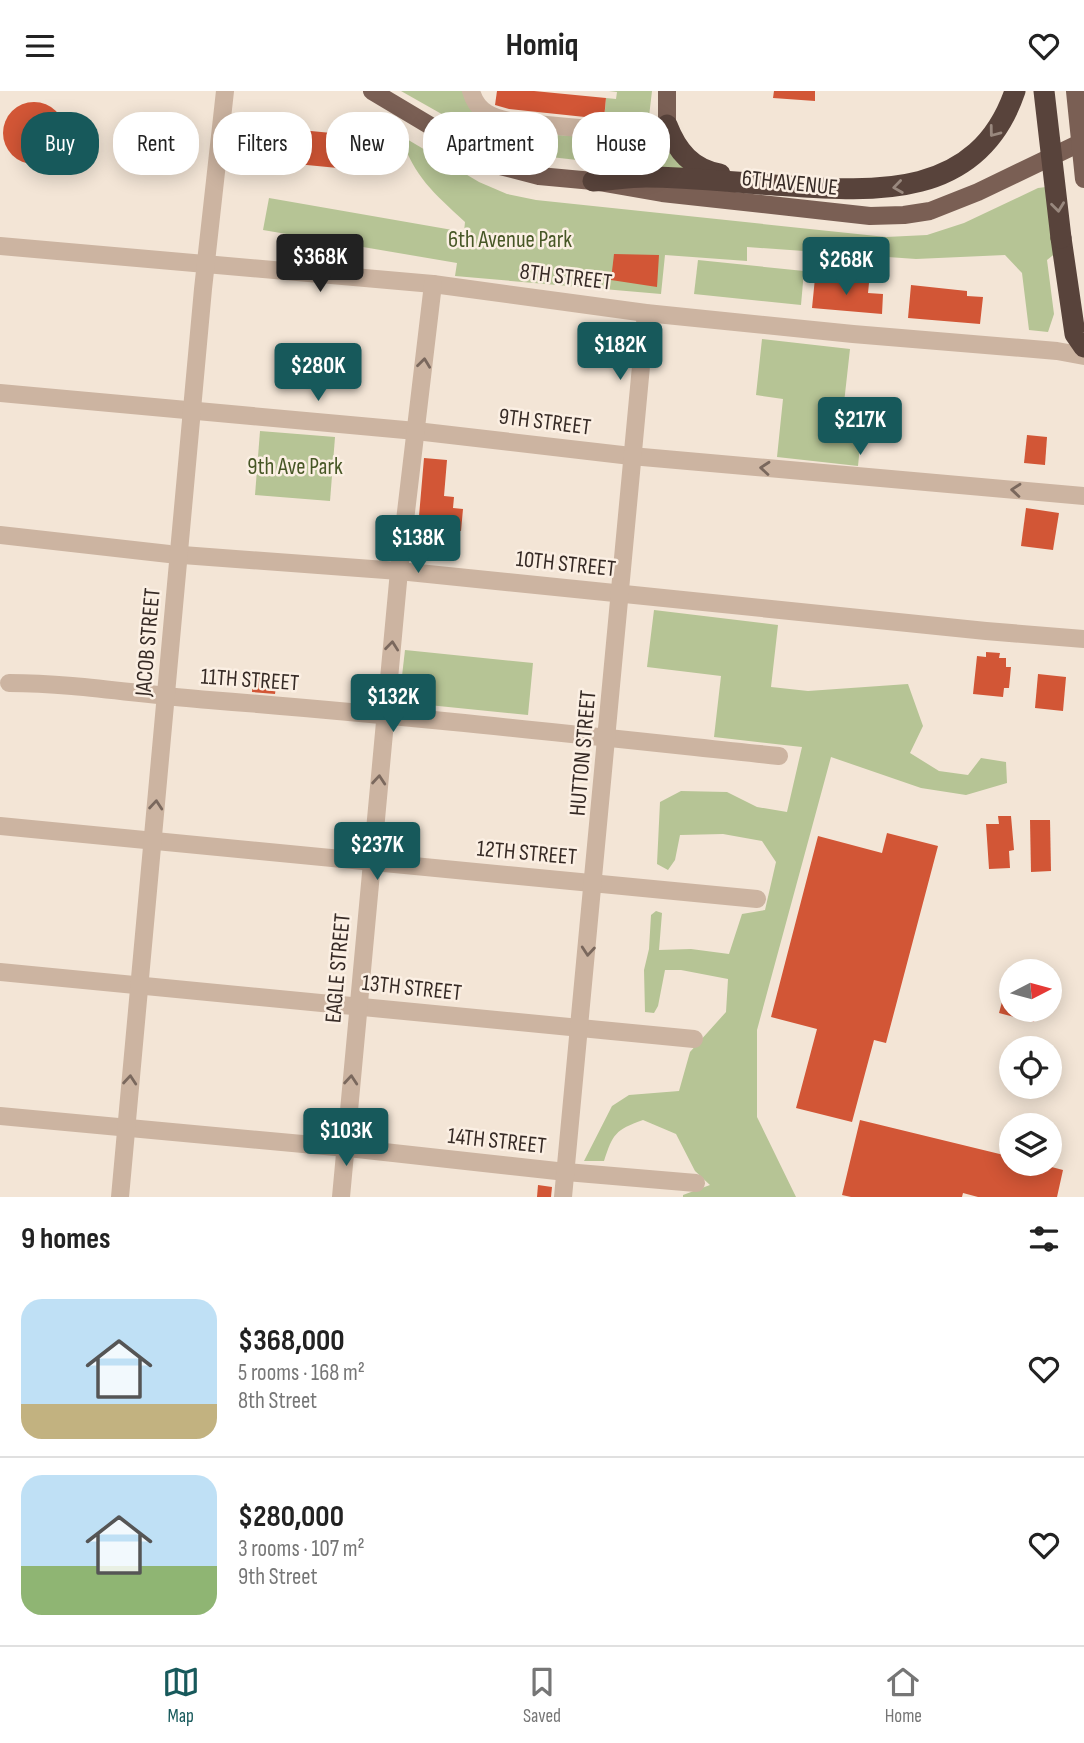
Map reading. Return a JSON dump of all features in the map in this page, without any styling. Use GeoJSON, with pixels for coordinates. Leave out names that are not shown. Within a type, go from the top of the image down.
{"type":"FeatureCollection","features":[{"type":"Feature","properties":{"kind":"highway"},"geometry":{"type":"LineString","coordinates":[[593,181],[646,177],[843,189],[889,188],[924,181],[961,164],[977,152],[996,130],[1015,91]]}},
{"type":"Feature","properties":{"kind":"highway"},"geometry":{"type":"LineString","coordinates":[[1044,91],[1075,334],[1084,347]]}},
{"type":"Feature","properties":{"kind":"highway"},"geometry":{"type":"LineString","coordinates":[[670,132],[684,156],[695,166],[715,173],[788,185]]}},
{"type":"Feature","properties":{"kind":"main road","name":"6TH AVENUE"},"geometry":{"type":"LineString","coordinates":[[372,91],[496,165],[539,176],[870,216],[930,211],[978,192],[1082,142]]}},
{"type":"Feature","properties":{"kind":"main road"},"geometry":{"type":"LineString","coordinates":[[667,91],[667,112]]}},
{"type":"Feature","properties":{"kind":"main road"},"geometry":{"type":"LineString","coordinates":[[1075,91],[1084,179]]}},
{"type":"Feature","properties":{"kind":"street","name":"JACOB STREET"},"geometry":{"type":"LineString","coordinates":[[120,1197],[191,411],[225,91]]}},
{"type":"Feature","properties":{"kind":"street"},"geometry":{"type":"LineString","coordinates":[[471,91],[486,114],[495,119],[572,127]]}},
{"type":"Feature","properties":{"kind":"street","name":"8TH STREET"},"geometry":{"type":"LineString","coordinates":[[0,246],[433,283],[646,313],[1057,351],[1084,356]]}},
{"type":"Feature","properties":{"kind":"street","name":"EAGLE STREET"},"geometry":{"type":"LineString","coordinates":[[341,1197],[399,571],[433,283]]}},
{"type":"Feature","properties":{"kind":"street","name":"HUTTON STREET"},"geometry":{"type":"LineString","coordinates":[[563,1197],[646,313]]}},
{"type":"Feature","properties":{"kind":"street","name":"9TH STREET"},"geometry":{"type":"LineString","coordinates":[[0,393],[416,431],[631,456],[1084,496]]}},
{"type":"Feature","properties":{"kind":"street","name":"10TH STREET"},"geometry":{"type":"LineString","coordinates":[[0,535],[180,555],[399,571],[1084,639]]}},
{"type":"Feature","properties":{"kind":"street","name":"11TH STREET"},"geometry":{"type":"LineString","coordinates":[[9,683],[52,683],[166,697],[385,714],[779,756]]}},
{"type":"Feature","properties":{"kind":"street","name":"12TH STREET"},"geometry":{"type":"LineString","coordinates":[[0,826],[757,899]]}},
{"type":"Feature","properties":{"kind":"street","name":"13TH STREET"},"geometry":{"type":"LineString","coordinates":[[0,972],[694,1038]]}},
{"type":"Feature","properties":{"kind":"street","name":"14TH STREET"},"geometry":{"type":"LineString","coordinates":[[0,1116],[696,1183]]}},
{"type":"Feature","properties":{"kind":"green space"},"geometry":{"type":"Polygon","coordinates":[[[401,91],[467,91],[473,112],[438,112],[401,91]]]}},
{"type":"Feature","properties":{"kind":"green space"},"geometry":{"type":"Polygon","coordinates":[[[609,91],[652,91],[650,112],[605,112],[606,98],[616,99],[617,92],[609,91]]]}},
{"type":"Feature","properties":{"kind":"green space"},"geometry":{"type":"Polygon","coordinates":[[[558,135],[572,136],[572,159],[558,158],[558,135]]]}},
{"type":"Feature","properties":{"kind":"green space","name":"6th Avenue Park"},"geometry":{"type":"Polygon","coordinates":[[[409,140],[423,149],[423,175],[467,175],[507,194],[536,200],[886,237],[927,235],[964,223],[1038,188],[1046,187],[1067,244],[1047,260],[1054,314],[1048,332],[1029,330],[1022,273],[1005,255],[916,259],[747,247],[747,261],[665,255],[661,294],[455,276],[457,263],[263,230],[269,198],[464,232],[465,222],[434,193],[409,156],[409,140]]]}},
{"type":"Feature","properties":{"kind":"green space"},"geometry":{"type":"Polygon","coordinates":[[[670,148],[683,164],[683,172],[670,171],[670,148]]]}},
{"type":"Feature","properties":{"kind":"green space"},"geometry":{"type":"Polygon","coordinates":[[[698,260],[804,271],[801,305],[694,294],[698,260]]]}},
{"type":"Feature","properties":{"kind":"green space"},"geometry":{"type":"Polygon","coordinates":[[[762,339],[850,349],[844,403],[864,406],[858,466],[777,457],[783,399],[756,395],[762,339]]]}},
{"type":"Feature","properties":{"kind":"green space","name":"9th Ave Park"},"geometry":{"type":"Polygon","coordinates":[[[260,431],[335,437],[330,501],[255,495],[260,431]]]}},
{"type":"Feature","properties":{"kind":"green space"},"geometry":{"type":"Polygon","coordinates":[[[654,610],[778,625],[771,687],[808,691],[908,684],[923,726],[910,753],[939,771],[968,775],[981,758],[1006,762],[1007,783],[966,795],[921,788],[831,757],[757,1030],[757,1117],[796,1197],[683,1197],[710,1185],[695,1171],[676,1134],[643,1120],[616,1134],[604,1161],[584,1161],[612,1106],[629,1095],[679,1091],[690,1052],[726,1012],[728,979],[681,970],[665,970],[658,1006],[654,1013],[645,1012],[644,970],[649,949],[651,915],[656,911],[662,913],[659,950],[691,949],[729,954],[742,914],[765,910],[776,862],[762,841],[723,834],[680,835],[675,860],[668,870],[657,864],[660,802],[681,791],[727,792],[757,807],[787,812],[802,747],[714,737],[721,676],[647,667],[654,610]]]}},
{"type":"Feature","properties":{"kind":"green space"},"geometry":{"type":"Polygon","coordinates":[[[405,650],[533,663],[528,715],[399,702],[405,650]]]}},
{"type":"Feature","properties":{"kind":"building"},"geometry":{"type":"Polygon","coordinates":[[[497,91],[534,91],[606,98],[605,112],[572,112],[572,116],[495,105],[497,91]]]}},
{"type":"Feature","properties":{"kind":"building"},"geometry":{"type":"Polygon","coordinates":[[[774,91],[815,91],[815,101],[773,98],[774,91]]]}},
{"type":"Feature","properties":{"kind":"building"},"geometry":{"type":"Polygon","coordinates":[[[34,102],[56,111],[21,112],[21,161],[12,155],[3,133],[12,111],[34,102]]]}},
{"type":"Feature","properties":{"kind":"building"},"geometry":{"type":"Polygon","coordinates":[[[312,131],[326,132],[326,167],[312,166],[312,131]]]}},
{"type":"Feature","properties":{"kind":"building"},"geometry":{"type":"Polygon","coordinates":[[[614,254],[659,255],[657,287],[611,280],[614,254]]]}},
{"type":"Feature","properties":{"kind":"building"},"geometry":{"type":"Polygon","coordinates":[[[815,278],[869,283],[868,293],[883,294],[882,314],[812,308],[815,278]]]}},
{"type":"Feature","properties":{"kind":"building"},"geometry":{"type":"Polygon","coordinates":[[[911,285],[967,291],[967,296],[983,297],[980,324],[908,318],[911,285]]]}},
{"type":"Feature","properties":{"kind":"building"},"geometry":{"type":"Polygon","coordinates":[[[1027,435],[1047,437],[1045,465],[1024,463],[1027,435]]]}},
{"type":"Feature","properties":{"kind":"building"},"geometry":{"type":"Polygon","coordinates":[[[424,458],[447,460],[444,496],[454,497],[453,508],[463,509],[461,531],[418,528],[424,458]]]}},
{"type":"Feature","properties":{"kind":"building"},"geometry":{"type":"Polygon","coordinates":[[[1026,508],[1059,513],[1053,550],[1021,546],[1026,508]]]}},
{"type":"Feature","properties":{"kind":"building"},"geometry":{"type":"Polygon","coordinates":[[[986,652],[1000,653],[999,658],[1006,658],[1006,667],[1011,667],[1009,688],[1004,688],[1003,697],[973,694],[977,656],[986,657],[986,652]]]}},
{"type":"Feature","properties":{"kind":"building"},"geometry":{"type":"Polygon","coordinates":[[[1038,674],[1066,677],[1063,711],[1035,708],[1038,674]]]}},
{"type":"Feature","properties":{"kind":"building"},"geometry":{"type":"Polygon","coordinates":[[[253,677],[277,679],[275,694],[252,692],[253,677]]]}},
{"type":"Feature","properties":{"kind":"building"},"geometry":{"type":"Polygon","coordinates":[[[998,816],[1011,816],[1014,850],[1009,851],[1010,868],[989,869],[986,824],[999,824],[998,816]]]}},
{"type":"Feature","properties":{"kind":"building"},"geometry":{"type":"Polygon","coordinates":[[[1030,820],[1050,820],[1051,871],[1031,872],[1030,820]]]}},
{"type":"Feature","properties":{"kind":"building"},"geometry":{"type":"Polygon","coordinates":[[[887,833],[938,846],[886,1043],[874,1040],[852,1122],[796,1108],[817,1029],[771,1017],[818,836],[882,853],[887,833]]]}},
{"type":"Feature","properties":{"kind":"building"},"geometry":{"type":"Polygon","coordinates":[[[860,1120],[999,1154],[999,1176],[1062,1176],[1057,1197],[978,1197],[963,1193],[962,1197],[842,1195],[860,1120]]]}},
{"type":"Feature","properties":{"kind":"building"},"geometry":{"type":"Polygon","coordinates":[[[538,1185],[552,1187],[551,1197],[537,1197],[538,1185]]]}}]}
